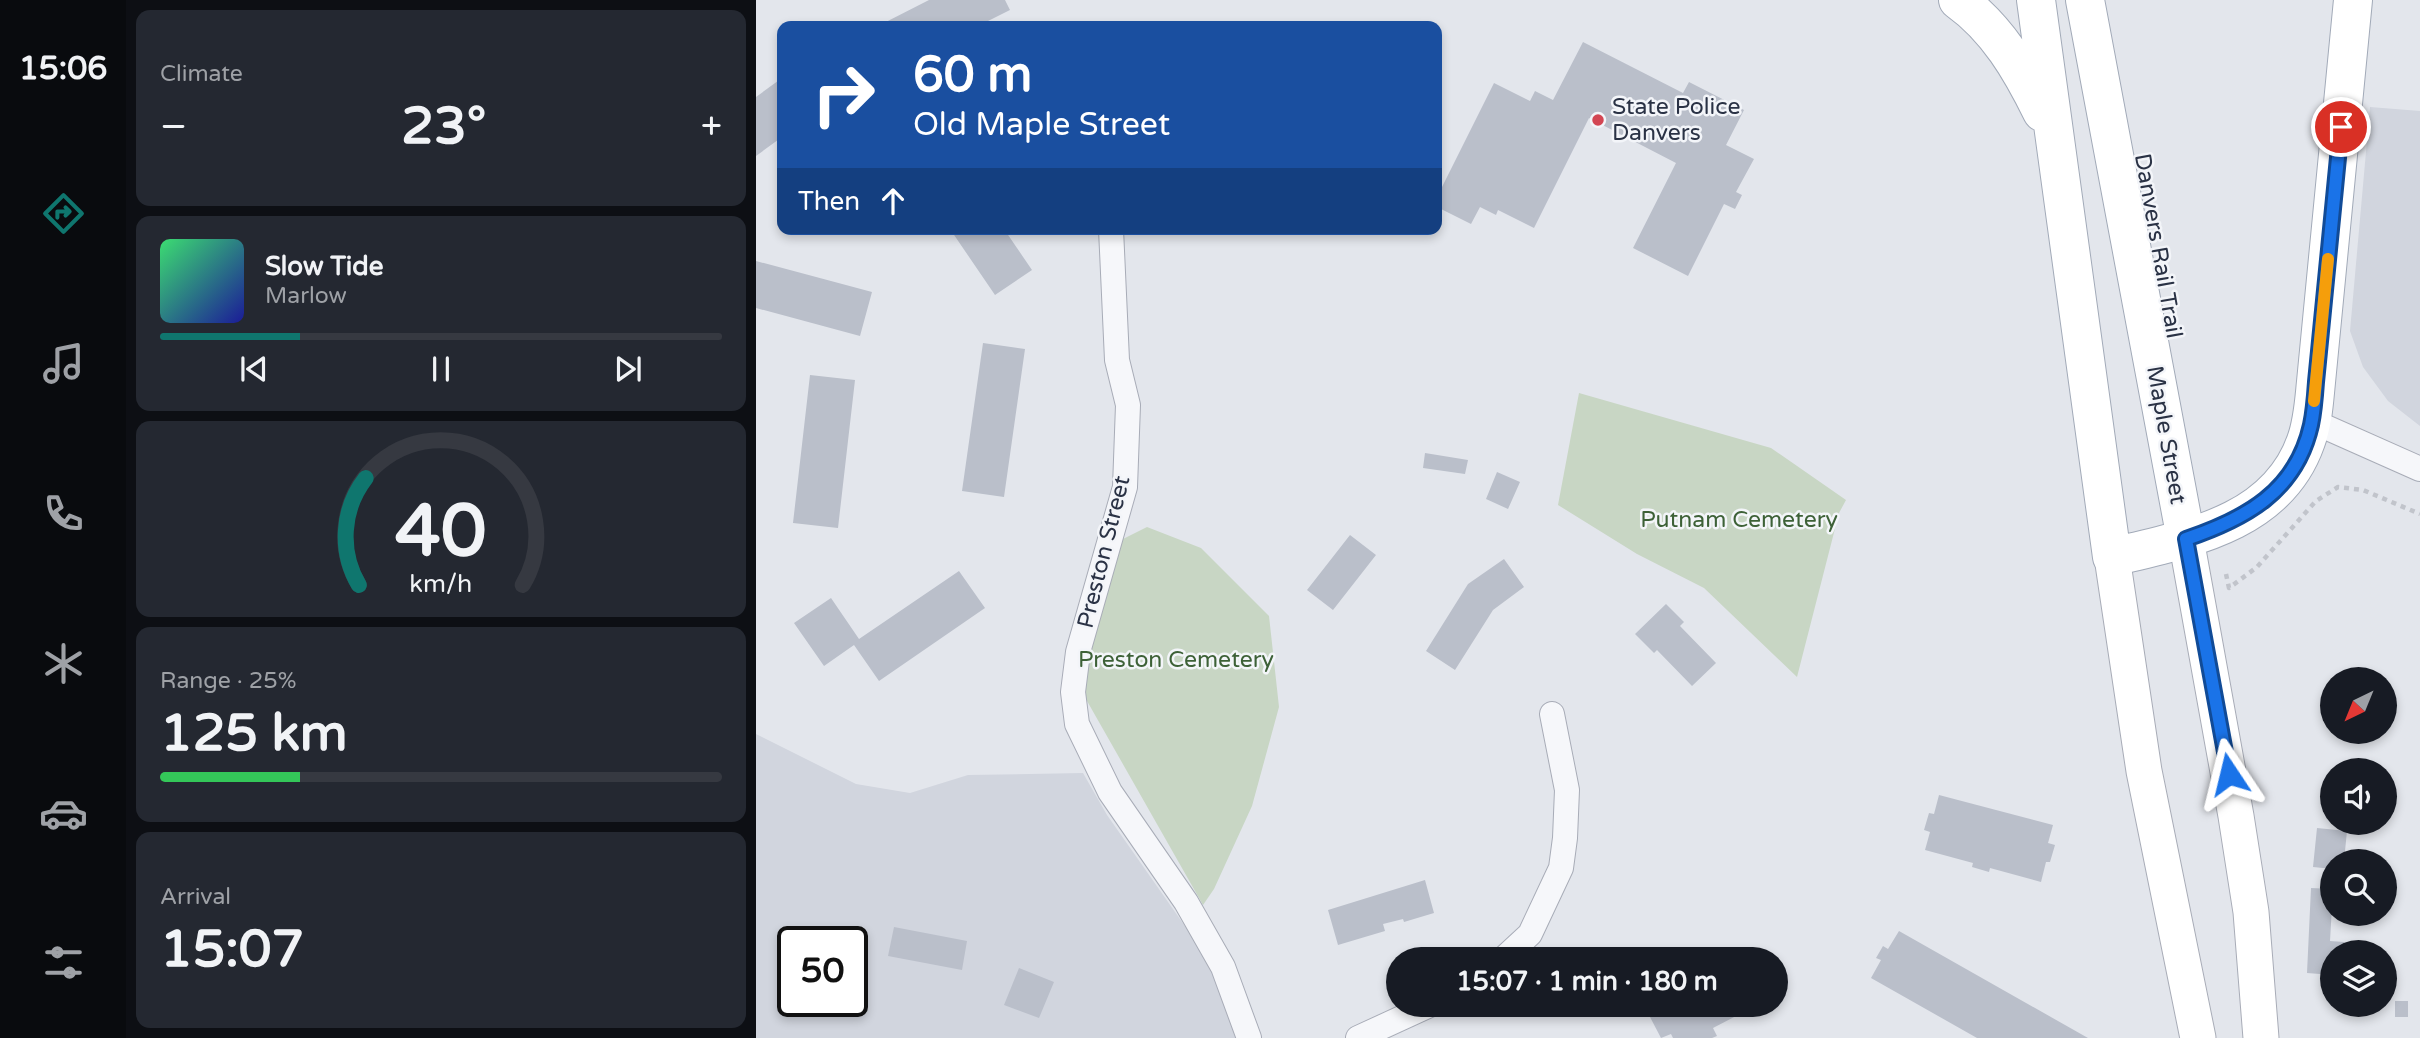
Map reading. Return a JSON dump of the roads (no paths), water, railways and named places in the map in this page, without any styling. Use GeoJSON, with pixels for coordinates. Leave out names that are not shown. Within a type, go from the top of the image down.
{"type":"FeatureCollection","features":[{"type":"Feature","properties":{"kind":"main road"},"geometry":{"type":"LineString","coordinates":[[1958,0],[1990,28],[2011,55],[2034,95],[2058,154]]}},
{"type":"Feature","properties":{"kind":"main road"},"geometry":{"type":"LineString","coordinates":[[2036,0],[2144,771],[2198,1038]]}},
{"type":"Feature","properties":{"kind":"main road","name":"Maple Street"},"geometry":{"type":"LineString","coordinates":[[2085,0],[2201,534],[2236,816],[2251,912],[2260,1038]]}},
{"type":"Feature","properties":{"kind":"main road"},"geometry":{"type":"LineString","coordinates":[[2112,556],[2201,534],[2233,522],[2257,506],[2283,482],[2301,456],[2312,421],[2353,0]]}},
{"type":"Feature","properties":{"kind":"street","name":"Preston Street"},"geometry":{"type":"LineString","coordinates":[[1111,235],[1117,360],[1128,405],[1125,487],[1078,652],[1073,692],[1077,724],[1110,792],[1186,902],[1223,967],[1250,1038]]}},
{"type":"Feature","properties":{"kind":"street"},"geometry":{"type":"LineString","coordinates":[[2312,421],[2420,469]]}},
{"type":"Feature","properties":{"kind":"street"},"geometry":{"type":"LineString","coordinates":[[1516,947],[1530,934],[1561,868],[1567,790],[1552,714]]}},
{"type":"Feature","properties":{"kind":"street"},"geometry":{"type":"LineString","coordinates":[[1358,1038],[1404,1017]]}},
{"type":"Feature","properties":{"kind":"place","name":"State Police Danvers"},"geometry":{"type":"Point","coordinates":[1598,120]}},
{"type":"Feature","properties":{"kind":"park label","name":"Putnam Cemetery"},"geometry":{"type":"Point","coordinates":[1739,520]}},
{"type":"Feature","properties":{"kind":"park label","name":"Preston Cemetery"},"geometry":{"type":"Point","coordinates":[1176,660]}}]}
